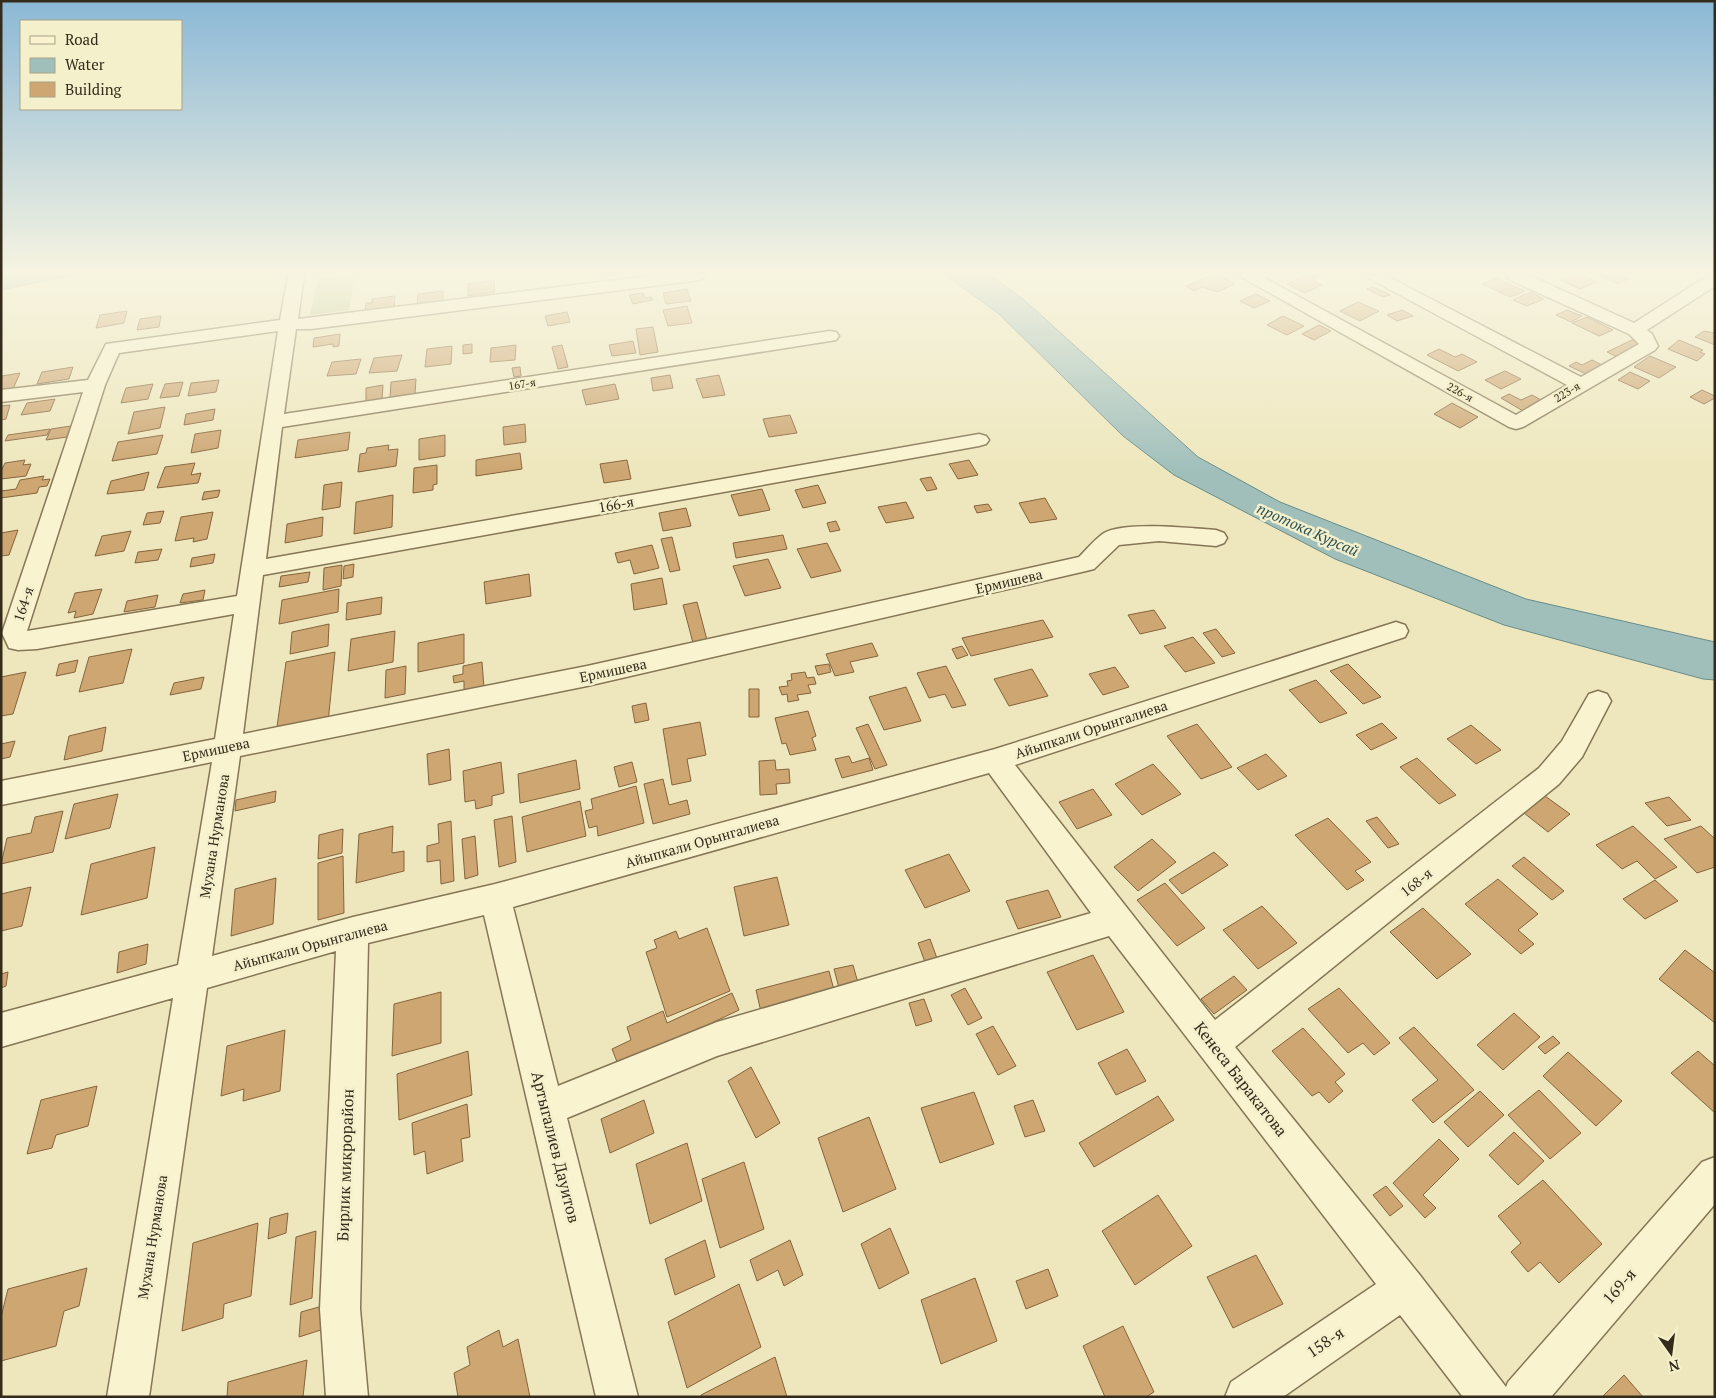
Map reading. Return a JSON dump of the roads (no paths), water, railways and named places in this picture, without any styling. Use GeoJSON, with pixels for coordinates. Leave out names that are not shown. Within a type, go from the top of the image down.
{"type":"FeatureCollection","features":[{"type":"Feature","properties":{"kind":"street"},"geometry":{"type":"LineString","coordinates":[[112,348],[159,340]]}},
{"type":"Feature","properties":{"kind":"street","name":"Мухана Нурманова"},"geometry":{"type":"LineString","coordinates":[[128,1397],[228,746],[273,422],[286,340]]}},
{"type":"Feature","properties":{"kind":"street","name":"167-я"},"geometry":{"type":"LineString","coordinates":[[273,422],[803,340]]}},
{"type":"Feature","properties":{"kind":"street","name":"226-я"},"geometry":{"type":"LineString","coordinates":[[1365,340],[1516,423]]}},
{"type":"Feature","properties":{"kind":"street"},"geometry":{"type":"LineString","coordinates":[[1495,340],[1579,384]]}},
{"type":"Feature","properties":{"kind":"street","name":"223-я"},"geometry":{"type":"LineString","coordinates":[[1516,423],[1579,384],[1649,346],[1647,340]]}},
{"type":"Feature","properties":{"kind":"street","name":"164-я"},"geometry":{"type":"LineString","coordinates":[[112,348],[95,385],[17,623],[14,633],[18,641],[37,640],[247,604]]}},
{"type":"Feature","properties":{"kind":"street"},"geometry":{"type":"LineString","coordinates":[[1,396],[95,385]]}},
{"type":"Feature","properties":{"kind":"street","name":"166-я"},"geometry":{"type":"LineString","coordinates":[[253,569],[980,440]]}},
{"type":"Feature","properties":{"kind":"street","name":"Ермишева"},"geometry":{"type":"LineString","coordinates":[[1,794],[228,746],[587,676],[1086,564],[1113,538],[1159,533],[1216,538]]}},
{"type":"Feature","properties":{"kind":"street","name":"Айыпкали Орынгалиева"},"geometry":{"type":"LineString","coordinates":[[1,1030],[354,932],[495,898],[995,760],[1396,631]]}},
{"type":"Feature","properties":{"kind":"street","name":"168-я"},"geometry":{"type":"LineString","coordinates":[[1213,1043],[1549,776],[1572,748],[1598,701]]}},
{"type":"Feature","properties":{"kind":"street","name":"Кенеса Баракатова"},"geometry":{"type":"LineString","coordinates":[[995,760],[1115,920],[1489,1397]]}},
{"type":"Feature","properties":{"kind":"street","name":"Артыгалиев Дауитов"},"geometry":{"type":"LineString","coordinates":[[495,898],[617,1397]]}},
{"type":"Feature","properties":{"kind":"street"},"geometry":{"type":"LineString","coordinates":[[546,1109],[717,1039],[1115,920]]}},
{"type":"Feature","properties":{"kind":"street","name":"Бирлик микрорайон"},"geometry":{"type":"LineString","coordinates":[[346,1397],[340,1309],[354,932]]}},
{"type":"Feature","properties":{"kind":"street","name":"169-я"},"geometry":{"type":"LineString","coordinates":[[1523,1397],[1715,1175]]}},
{"type":"Feature","properties":{"kind":"street","name":"158-я"},"geometry":{"type":"LineString","coordinates":[[1246,1397],[1405,1288]]}},
{"type":"Feature","properties":{"kind":"water","name":"протока Курсай"},"geometry":{"type":"Polygon","coordinates":[[[1026,340],[1069,340],[1198,457],[1280,502],[1526,599],[1715,642],[1715,680],[1703,679],[1504,625],[1335,559],[1174,475],[1123,436],[1026,340]]]}}]}
